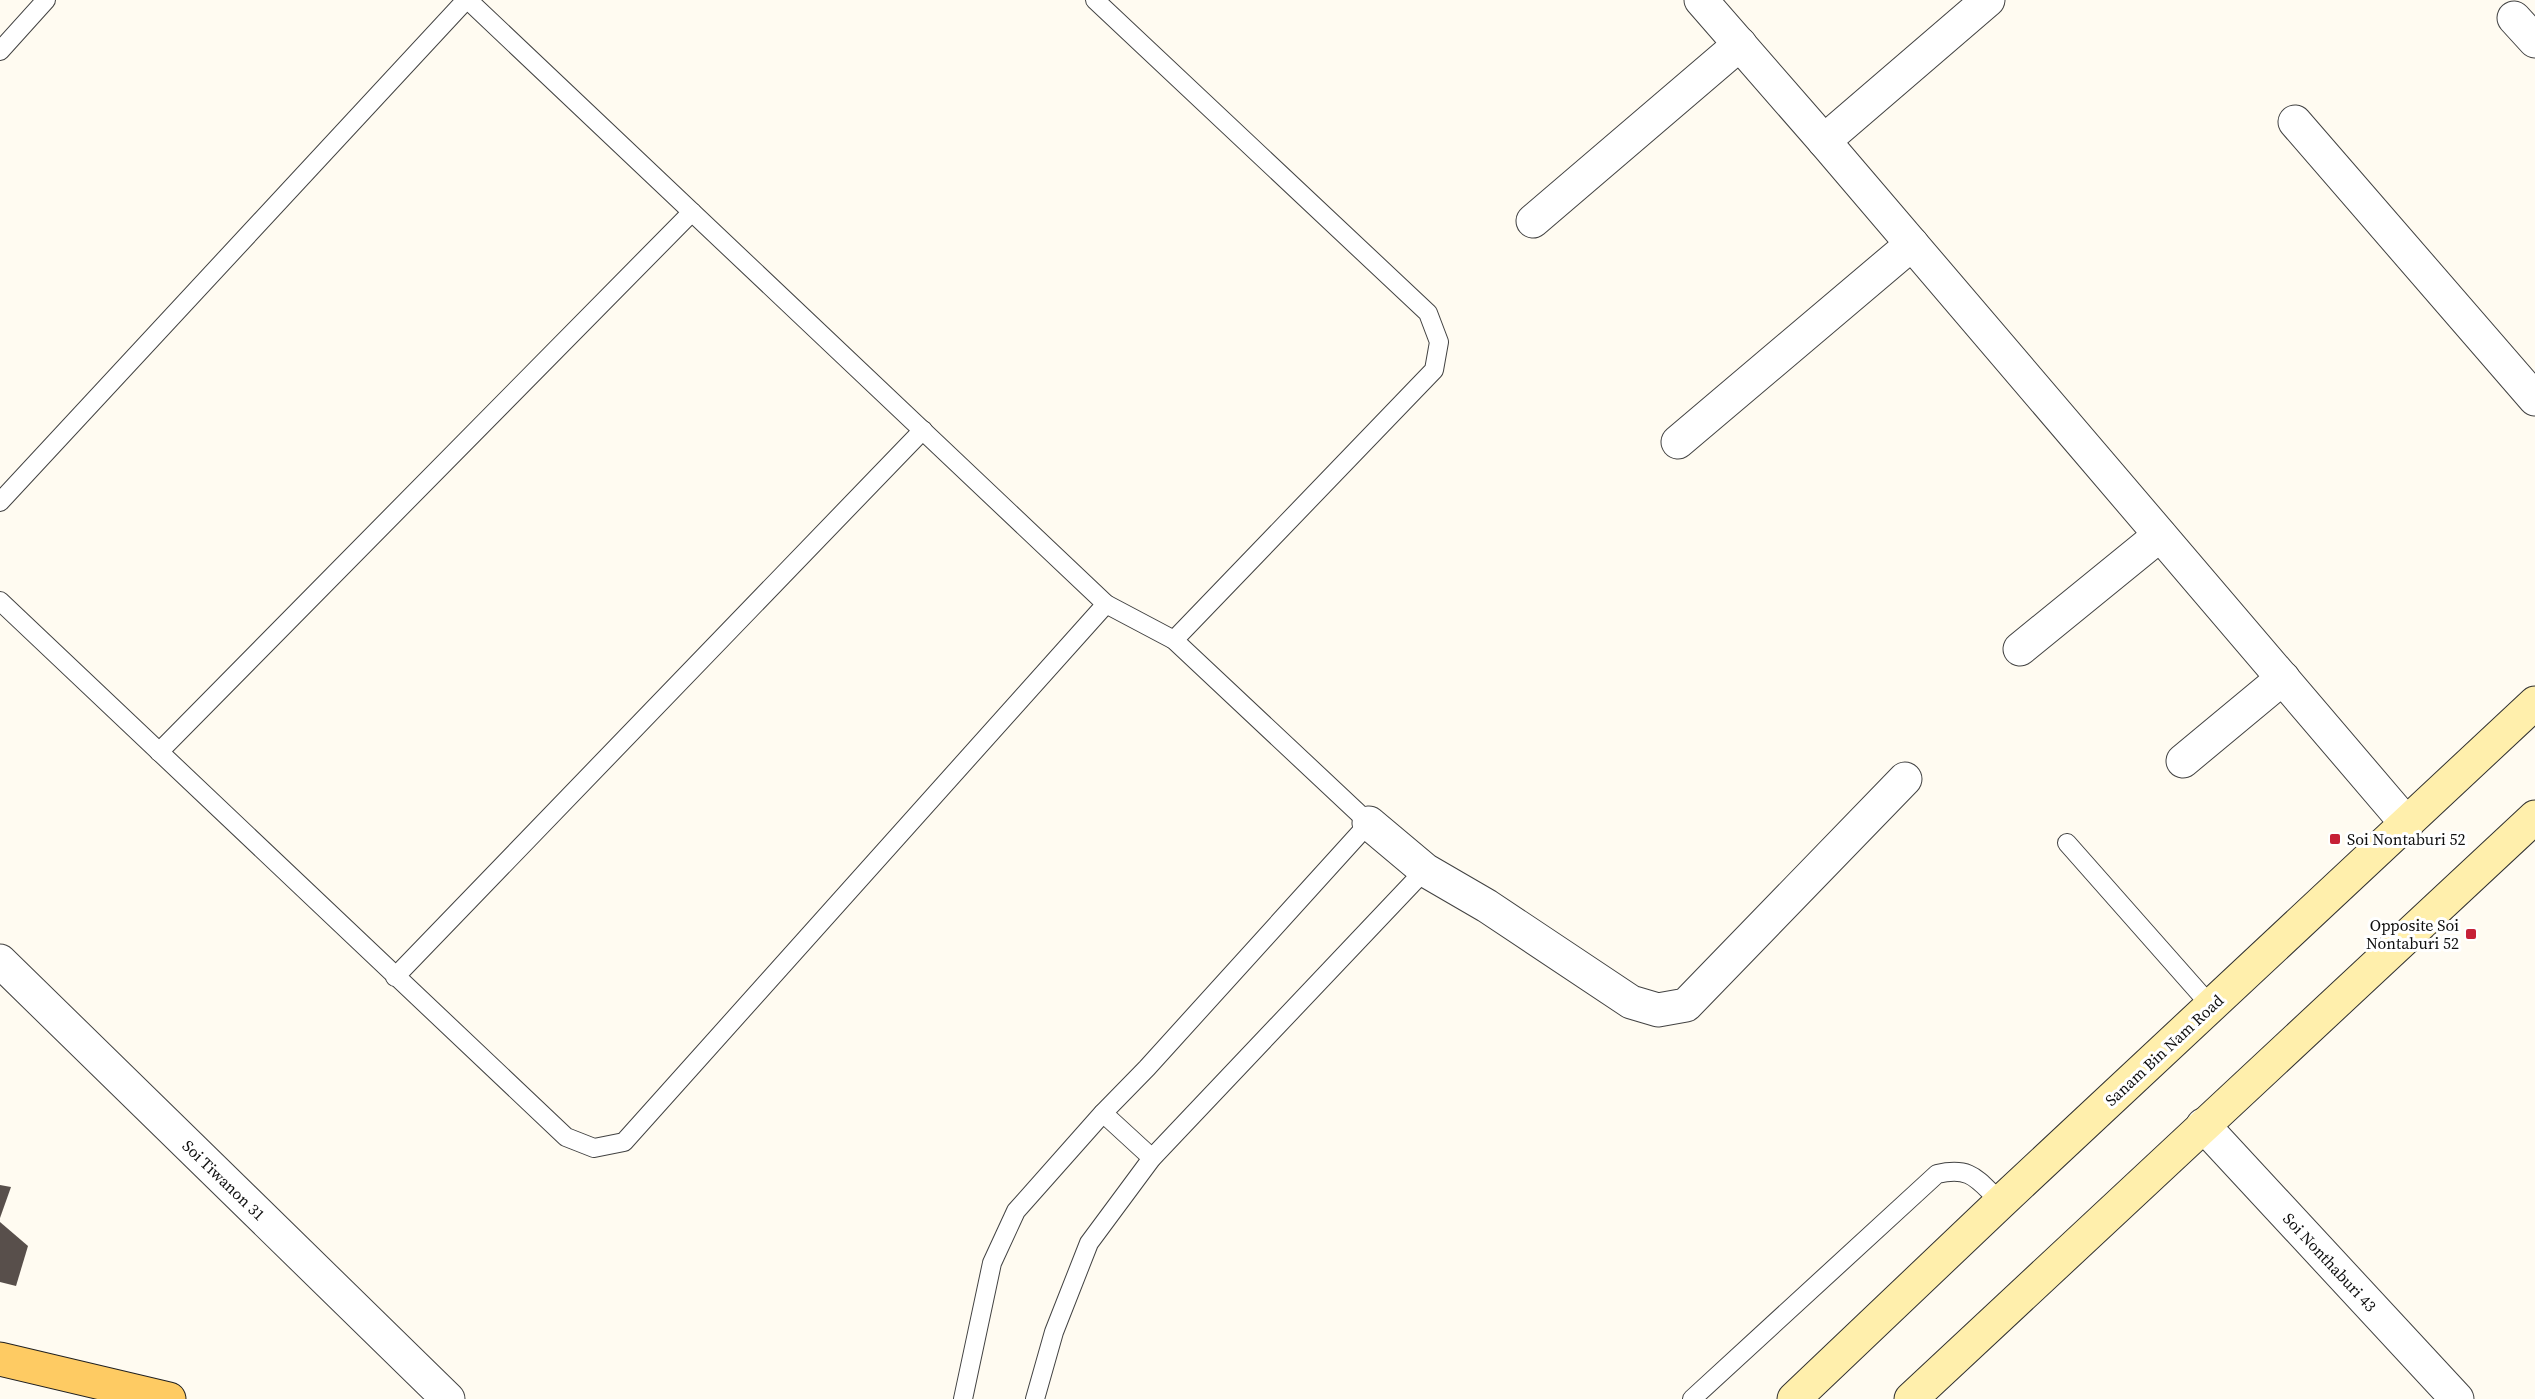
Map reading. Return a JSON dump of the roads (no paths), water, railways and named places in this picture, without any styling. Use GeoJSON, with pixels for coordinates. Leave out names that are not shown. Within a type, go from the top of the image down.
{"type":"FeatureCollection","features":[{"type":"Feature","properties":{"kind":"main road","name":"Sanam Bin Nam Road"},"geometry":{"type":"LineString","coordinates":[[1794,1399],[2001,1202],[2535,703]]}},
{"type":"Feature","properties":{"kind":"main road"},"geometry":{"type":"LineString","coordinates":[[1911,1399],[2535,818]]}},
{"type":"Feature","properties":{"kind":"main road"},"geometry":{"type":"LineString","coordinates":[[0,1359],[169,1399]]}},
{"type":"Feature","properties":{"kind":"street"},"geometry":{"type":"LineString","coordinates":[[1701,0],[2407,824]]}},
{"type":"Feature","properties":{"kind":"street"},"geometry":{"type":"LineString","coordinates":[[1824,141],[1988,0]]}},
{"type":"Feature","properties":{"kind":"street"},"geometry":{"type":"LineString","coordinates":[[1533,221],[1740,44]]}},
{"type":"Feature","properties":{"kind":"street"},"geometry":{"type":"LineString","coordinates":[[2295,122],[2535,399]]}},
{"type":"Feature","properties":{"kind":"street"},"geometry":{"type":"LineString","coordinates":[[1678,442],[1912,244]]}},
{"type":"Feature","properties":{"kind":"street"},"geometry":{"type":"LineString","coordinates":[[2020,649],[2160,535]]}},
{"type":"Feature","properties":{"kind":"street"},"geometry":{"type":"LineString","coordinates":[[2183,761],[2283,678]]}},
{"type":"Feature","properties":{"kind":"street"},"geometry":{"type":"LineString","coordinates":[[1369,823],[1425,870],[1487,906],[1631,1002],[1659,1010],[1686,1005],[1905,779]]}},
{"type":"Feature","properties":{"kind":"street","name":"Soi Tiwanon 31"},"geometry":{"type":"LineString","coordinates":[[0,961],[448,1399]]}},
{"type":"Feature","properties":{"kind":"street","name":"Soi Nonthaburi 43"},"geometry":{"type":"LineString","coordinates":[[2203,1125],[2457,1399]]}},
{"type":"Feature","properties":{"kind":"lane"},"geometry":{"type":"LineString","coordinates":[[0,51],[46,0]]}},
{"type":"Feature","properties":{"kind":"lane"},"geometry":{"type":"LineString","coordinates":[[0,502],[467,0],[1106,604],[1174,640],[1369,823],[1016,1211],[992,1263],[963,1399]]}},
{"type":"Feature","properties":{"kind":"lane"},"geometry":{"type":"LineString","coordinates":[[1095,0],[1428,313],[1439,342],[1434,370],[1174,640]]}},
{"type":"Feature","properties":{"kind":"lane"},"geometry":{"type":"LineString","coordinates":[[159,752],[692,212]]}},
{"type":"Feature","properties":{"kind":"lane"},"geometry":{"type":"LineString","coordinates":[[395,977],[922,430]]}},
{"type":"Feature","properties":{"kind":"lane"},"geometry":{"type":"LineString","coordinates":[[0,601],[566,1137],[594,1149],[624,1142],[1106,604]]}},
{"type":"Feature","properties":{"kind":"lane"},"geometry":{"type":"LineString","coordinates":[[2067,843],[2211,1006]]}},
{"type":"Feature","properties":{"kind":"lane"},"geometry":{"type":"LineString","coordinates":[[1035,1399],[1054,1332],[1089,1243],[1152,1158],[1425,870]]}},
{"type":"Feature","properties":{"kind":"lane"},"geometry":{"type":"LineString","coordinates":[[1103,1113],[1152,1158]]}},
{"type":"Feature","properties":{"kind":"lane"},"geometry":{"type":"LineString","coordinates":[[1692,1399],[1937,1174],[1955,1170],[1967,1173],[2001,1202]]}},
{"type":"Feature","properties":{"kind":"place","name":"Soi Nontaburi 52"},"geometry":{"type":"Point","coordinates":[2335,839]}},
{"type":"Feature","properties":{"kind":"place","name":"Opposite Soi Nontaburi 52"},"geometry":{"type":"Point","coordinates":[2471,934]}}]}
